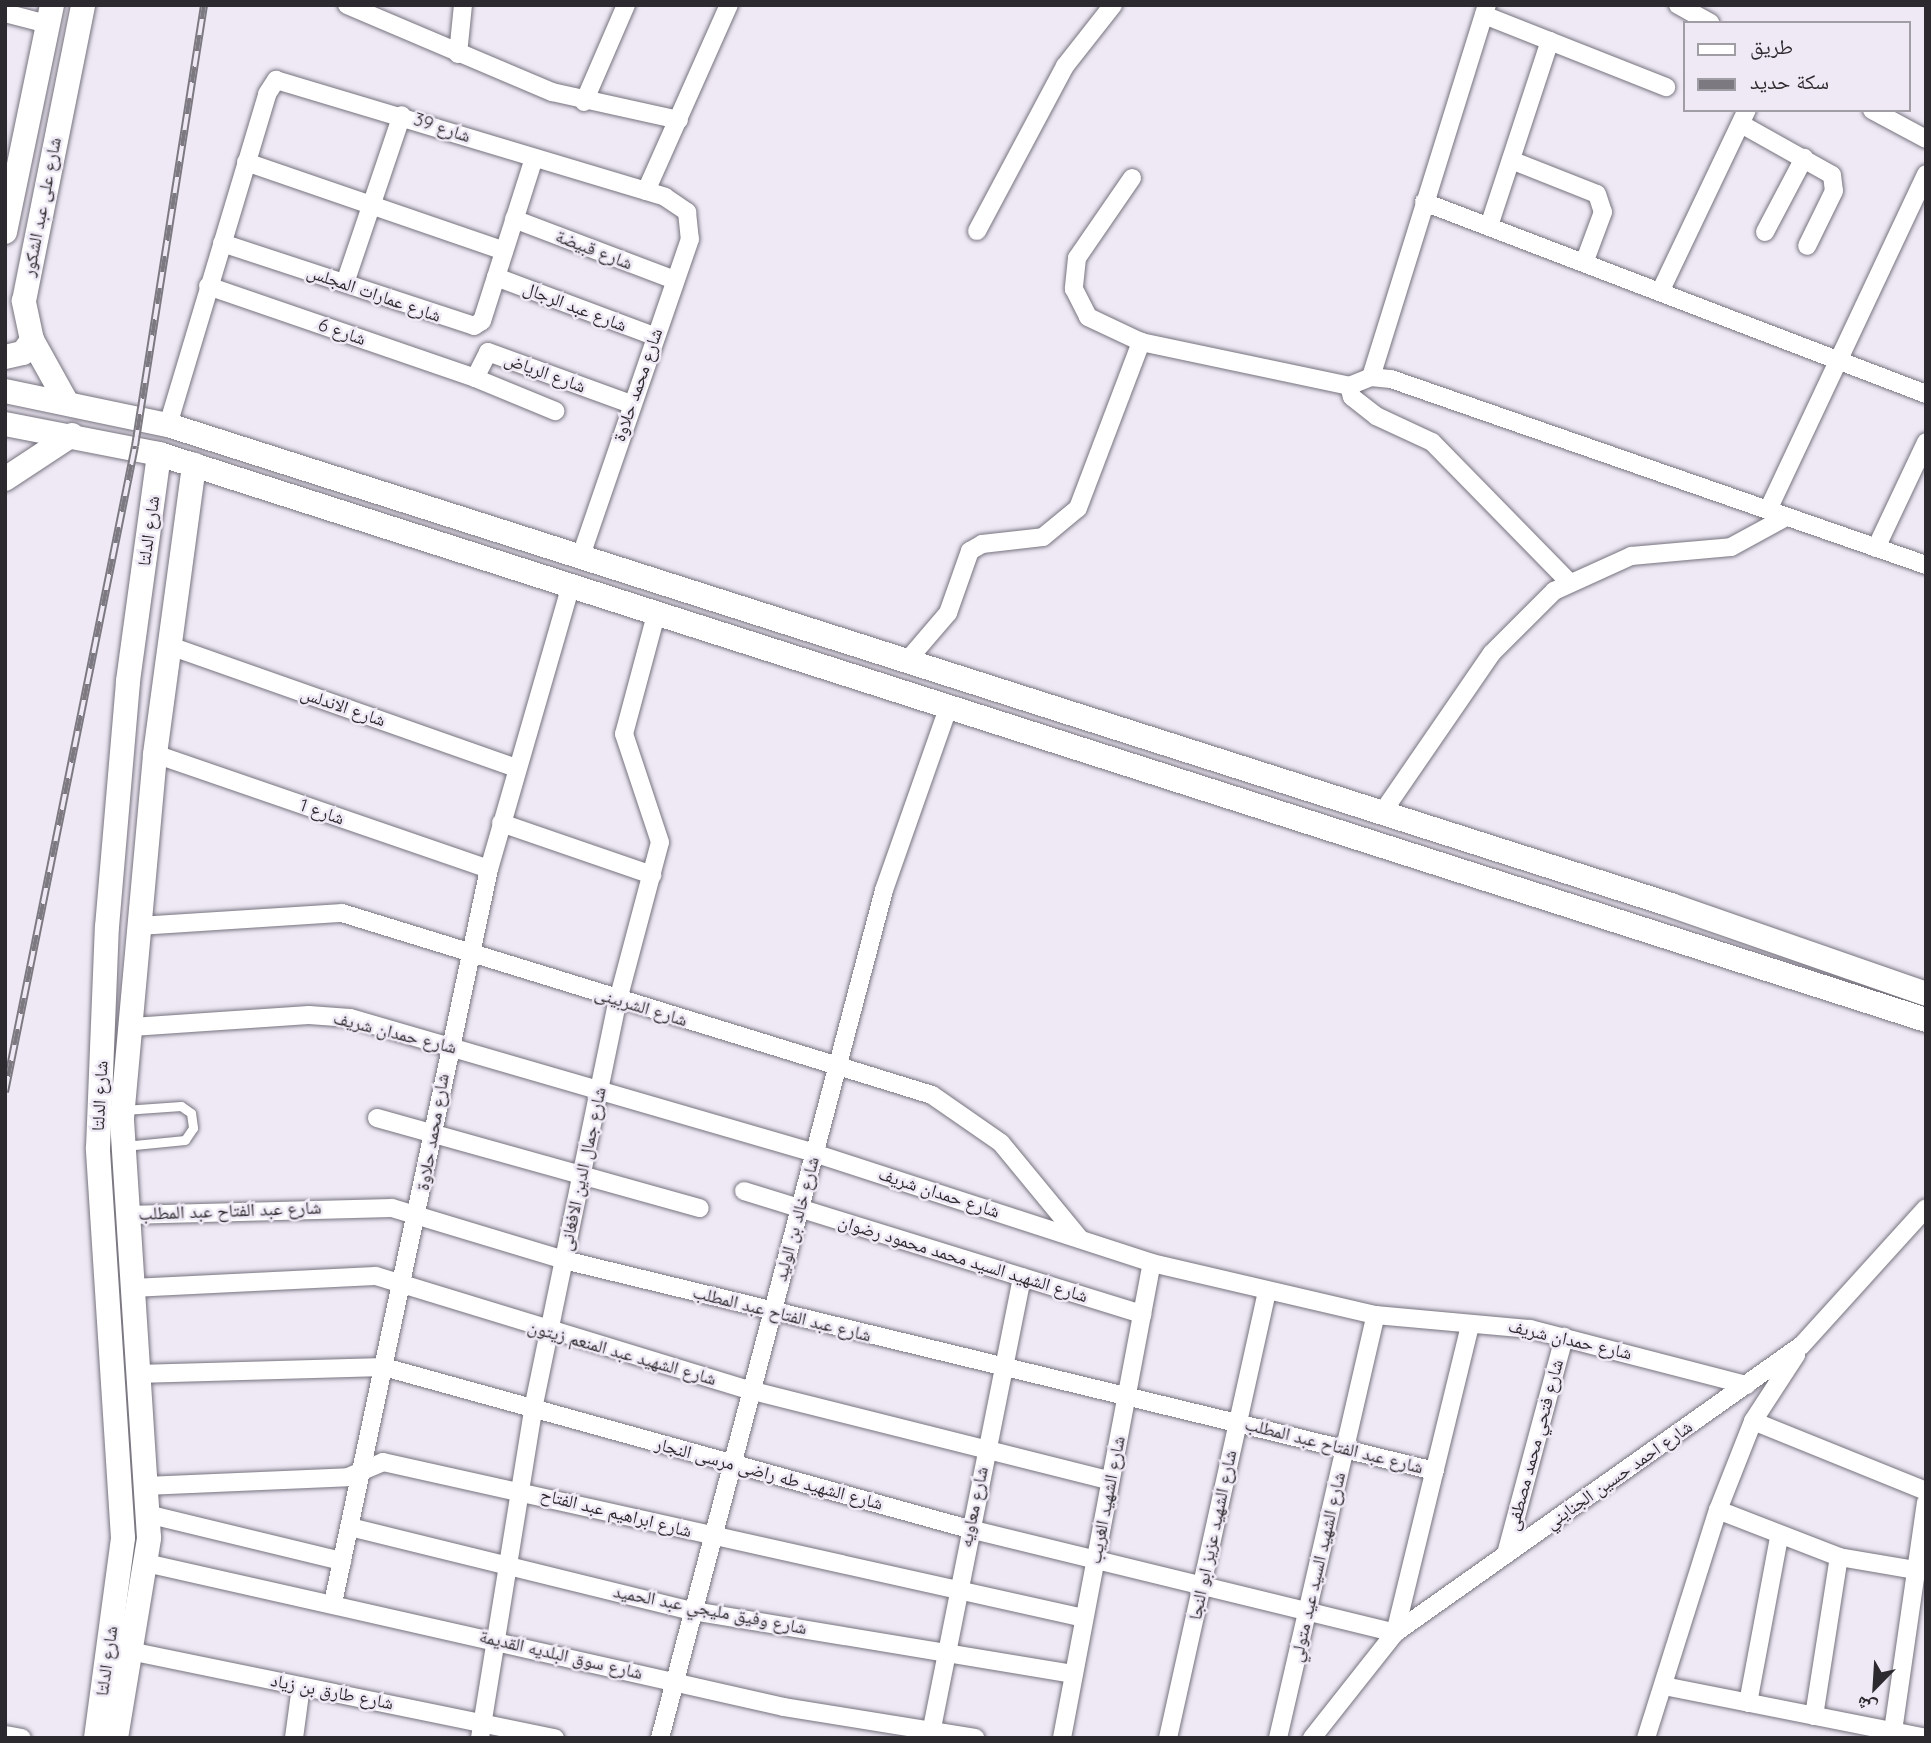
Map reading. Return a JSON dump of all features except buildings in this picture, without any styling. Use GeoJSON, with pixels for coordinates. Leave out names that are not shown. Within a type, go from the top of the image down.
{"type":"FeatureCollection","features":[{"type":"Feature","properties":{"kind":"main road","name":"شارع على عبد الشكور"},"geometry":{"type":"LineString","coordinates":[[66,401],[32,340],[24,301],[83,5]]}},
{"type":"Feature","properties":{"kind":"main road","name":"شارع على عبد الشكور"},"geometry":{"type":"LineString","coordinates":[[5,232],[50,14]]}},
{"type":"Feature","properties":{"kind":"main road"},"geometry":{"type":"LineString","coordinates":[[5,357],[23,353],[32,340]]}},
{"type":"Feature","properties":{"kind":"main road"},"geometry":{"type":"LineString","coordinates":[[5,391],[66,401],[168,425],[1382,813],[1926,994]]}},
{"type":"Feature","properties":{"kind":"main road"},"geometry":{"type":"LineString","coordinates":[[5,424],[159,454],[571,583],[1926,1020]]}},
{"type":"Feature","properties":{"kind":"main road"},"geometry":{"type":"LineString","coordinates":[[5,479],[72,435]]}},
{"type":"Feature","properties":{"kind":"main road","name":"شارع الدلتا"},"geometry":{"type":"LineString","coordinates":[[96,1738],[146,1563],[147,1514],[122,1146],[103,1044],[112,845],[140,592],[159,454]]}},
{"type":"Feature","properties":{"kind":"main road","name":"شارع الدلتا"},"geometry":{"type":"LineString","coordinates":[[116,1738],[122,1525],[98,1148],[115,1116],[131,1035],[155,754],[194,465]]}},
{"type":"Feature","properties":{"kind":"main road"},"geometry":{"type":"LineString","coordinates":[[140,592],[176,595]]}},
{"type":"Feature","properties":{"kind":"main road"},"geometry":{"type":"LineString","coordinates":[[862,677],[869,650]]}},
{"type":"Feature","properties":{"kind":"main road"},"geometry":{"type":"LineString","coordinates":[[103,1044],[131,1035]]}},
{"type":"Feature","properties":{"kind":"main road"},"geometry":{"type":"LineString","coordinates":[[98,1148],[122,1146]]}},
{"type":"Feature","properties":{"kind":"street"},"geometry":{"type":"LineString","coordinates":[[347,5],[458,54],[584,102],[679,120]]}},
{"type":"Feature","properties":{"kind":"street"},"geometry":{"type":"LineString","coordinates":[[458,54],[463,5]]}},
{"type":"Feature","properties":{"kind":"street"},"geometry":{"type":"LineString","coordinates":[[584,102],[626,5]]}},
{"type":"Feature","properties":{"kind":"street"},"geometry":{"type":"LineString","coordinates":[[646,191],[729,5]]}},
{"type":"Feature","properties":{"kind":"street"},"geometry":{"type":"LineString","coordinates":[[977,231],[1065,66],[1113,5]]}},
{"type":"Feature","properties":{"kind":"street"},"geometry":{"type":"LineString","coordinates":[[1678,5],[1706,21]]}},
{"type":"Feature","properties":{"kind":"street"},"geometry":{"type":"LineString","coordinates":[[1371,377],[1486,10],[1550,41],[1666,87]]}},
{"type":"Feature","properties":{"kind":"street"},"geometry":{"type":"LineString","coordinates":[[5,13],[50,14]]}},
{"type":"Feature","properties":{"kind":"street"},"geometry":{"type":"LineString","coordinates":[[1489,226],[1550,41]]}},
{"type":"Feature","properties":{"kind":"street","name":"شارع 39"},"geometry":{"type":"LineString","coordinates":[[246,162],[276,80],[402,115],[646,191],[674,200],[687,212]]}},
{"type":"Feature","properties":{"kind":"street"},"geometry":{"type":"LineString","coordinates":[[1876,112],[1926,139]]}},
{"type":"Feature","properties":{"kind":"street"},"geometry":{"type":"LineString","coordinates":[[345,283],[402,115]]}},
{"type":"Feature","properties":{"kind":"street"},"geometry":{"type":"LineString","coordinates":[[1660,292],[1744,117],[1832,174],[1835,186],[1807,246]]}},
{"type":"Feature","properties":{"kind":"street","name":"شارع عمارات المجلس"},"geometry":{"type":"LineString","coordinates":[[222,243],[469,327],[482,321],[534,158]]}},
{"type":"Feature","properties":{"kind":"street"},"geometry":{"type":"LineString","coordinates":[[1765,232],[1804,158]]}},
{"type":"Feature","properties":{"kind":"street"},"geometry":{"type":"LineString","coordinates":[[1511,160],[1597,194],[1602,212],[1584,263]]}},
{"type":"Feature","properties":{"kind":"street"},"geometry":{"type":"LineString","coordinates":[[168,425],[246,162],[504,251]]}},
{"type":"Feature","properties":{"kind":"street"},"geometry":{"type":"LineString","coordinates":[[1768,510],[1835,359],[1926,174]]}},
{"type":"Feature","properties":{"kind":"street"},"geometry":{"type":"LineString","coordinates":[[1132,178],[1088,235],[1073,279],[1088,317],[1139,347],[1349,386],[1371,377],[1926,565]]}},
{"type":"Feature","properties":{"kind":"street"},"geometry":{"type":"LineString","coordinates":[[1424,202],[1926,394]]}},
{"type":"Feature","properties":{"kind":"street","name":"شارع محمد حلاوة"},"geometry":{"type":"LineString","coordinates":[[580,558],[692,230],[687,212]]}},
{"type":"Feature","properties":{"kind":"street","name":"شارع قبيضة"},"geometry":{"type":"LineString","coordinates":[[514,219],[675,280]]}},
{"type":"Feature","properties":{"kind":"street","name":"شارع عبد الرجال"},"geometry":{"type":"LineString","coordinates":[[496,277],[654,337]]}},
{"type":"Feature","properties":{"kind":"street","name":"شارع 6"},"geometry":{"type":"LineString","coordinates":[[208,286],[475,378]]}},
{"type":"Feature","properties":{"kind":"street"},"geometry":{"type":"LineString","coordinates":[[906,662],[944,622],[970,551],[982,544],[1043,537],[1079,508],[1139,347]]}},
{"type":"Feature","properties":{"kind":"street","name":"شارع الرياض"},"geometry":{"type":"LineString","coordinates":[[475,378],[488,352],[631,404]]}},
{"type":"Feature","properties":{"kind":"street"},"geometry":{"type":"LineString","coordinates":[[475,378],[555,411]]}},
{"type":"Feature","properties":{"kind":"street"},"geometry":{"type":"LineString","coordinates":[[1349,386],[1352,397],[1376,415],[1432,442],[1569,582]]}},
{"type":"Feature","properties":{"kind":"street"},"geometry":{"type":"LineString","coordinates":[[1876,548],[1926,442]]}},
{"type":"Feature","properties":{"kind":"street"},"geometry":{"type":"LineString","coordinates":[[1382,813],[1492,653],[1569,582],[1651,552],[1731,547],[1786,517]]}},
{"type":"Feature","properties":{"kind":"street","name":"شارع محمد حلاوة"},"geometry":{"type":"LineString","coordinates":[[333,1603],[418,1214],[448,1046],[489,869],[571,583]]}},
{"type":"Feature","properties":{"kind":"street","name":"شارع جمال الدين الافغانى"},"geometry":{"type":"LineString","coordinates":[[482,1730],[493,1638],[533,1409],[618,1000],[652,875],[658,822],[634,778],[625,734],[656,611]]}},
{"type":"Feature","properties":{"kind":"street","name":"شارع الاندلس"},"geometry":{"type":"LineString","coordinates":[[170,646],[516,768]]}},
{"type":"Feature","properties":{"kind":"street","name":"شارع خالد بن الوليد"},"geometry":{"type":"LineString","coordinates":[[660,1738],[884,890],[948,705]]}},
{"type":"Feature","properties":{"kind":"street","name":"شارع 1"},"geometry":{"type":"LineString","coordinates":[[155,754],[489,869]]}},
{"type":"Feature","properties":{"kind":"street"},"geometry":{"type":"LineString","coordinates":[[501,823],[652,875]]}},
{"type":"Feature","properties":{"kind":"street","name":"شارع الشربينى"},"geometry":{"type":"LineString","coordinates":[[140,926],[333,912],[932,1095],[969,1115],[1001,1143],[1081,1241]]}},
{"type":"Feature","properties":{"kind":"street","name":"شارع حمدان شريف"},"geometry":{"type":"LineString","coordinates":[[131,1035],[330,1016],[448,1046],[814,1153],[1152,1263],[1376,1315],[1470,1325],[1505,1324],[1747,1385]]}},
{"type":"Feature","properties":{"kind":"street"},"geometry":{"type":"LineString","coordinates":[[377,1118],[700,1208]]}},
{"type":"Feature","properties":{"kind":"street","name":"شارع الشهيد السيد محمد محمود رضوان"},"geometry":{"type":"LineString","coordinates":[[744,1191],[1142,1314]]}},
{"type":"Feature","properties":{"kind":"street","name":"شارع عبد الفتاح عبد المطلب"},"geometry":{"type":"LineString","coordinates":[[126,1214],[380,1206],[418,1214],[564,1260],[1002,1369],[1238,1422],[1435,1471]]}},
{"type":"Feature","properties":{"kind":"street","name":"شارع احمد حسين الجنايني"},"geometry":{"type":"LineString","coordinates":[[1311,1738],[1395,1633],[1801,1346],[1926,1208]]}},
{"type":"Feature","properties":{"kind":"street","name":"شارع الشهيد الغريب"},"geometry":{"type":"LineString","coordinates":[[1062,1738],[1152,1263]]}},
{"type":"Feature","properties":{"kind":"street","name":"شارع الشهيد عبد المنعم زيتون"},"geometry":{"type":"LineString","coordinates":[[131,1288],[376,1276],[549,1332],[753,1391],[985,1453],[1110,1481]]}},
{"type":"Feature","properties":{"kind":"street","name":"شارع معاويه"},"geometry":{"type":"LineString","coordinates":[[930,1736],[956,1589],[1022,1277]]}},
{"type":"Feature","properties":{"kind":"street","name":"شارع الشهيد عزيز ابو النجا"},"geometry":{"type":"LineString","coordinates":[[1168,1738],[1267,1291]]}},
{"type":"Feature","properties":{"kind":"street","name":"شارع الشهيد السيد عيد متولي"},"geometry":{"type":"LineString","coordinates":[[1278,1738],[1376,1315]]}},
{"type":"Feature","properties":{"kind":"street"},"geometry":{"type":"LineString","coordinates":[[1395,1633],[1470,1325]]}},
{"type":"Feature","properties":{"kind":"street","name":"شارع فتحي محمد مصطفى"},"geometry":{"type":"LineString","coordinates":[[1506,1554],[1564,1337]]}},
{"type":"Feature","properties":{"kind":"street"},"geometry":{"type":"LineString","coordinates":[[1646,1738],[1718,1510],[1753,1421],[1801,1346]]}},
{"type":"Feature","properties":{"kind":"street","name":"شارع الشهيد طه راضى مرسى النجار"},"geometry":{"type":"LineString","coordinates":[[137,1374],[384,1367],[969,1529],[1096,1556],[1395,1633]]}},
{"type":"Feature","properties":{"kind":"street"},"geometry":{"type":"LineString","coordinates":[[1753,1421],[1926,1491]]}},
{"type":"Feature","properties":{"kind":"street","name":"شارع ابراهيم عبد الفتاح"},"geometry":{"type":"LineString","coordinates":[[145,1486],[348,1477],[383,1462],[518,1488],[713,1538],[1084,1618]]}},
{"type":"Feature","properties":{"kind":"street"},"geometry":{"type":"LineString","coordinates":[[1893,1735],[1926,1502]]}},
{"type":"Feature","properties":{"kind":"street"},"geometry":{"type":"LineString","coordinates":[[1718,1510],[1779,1538],[1839,1557],[1916,1570]]}},
{"type":"Feature","properties":{"kind":"street"},"geometry":{"type":"LineString","coordinates":[[147,1514],[342,1561]]}},
{"type":"Feature","properties":{"kind":"street","name":"شارع وفيق مليجي عبد الحميد"},"geometry":{"type":"LineString","coordinates":[[350,1527],[693,1611],[1074,1674]]}},
{"type":"Feature","properties":{"kind":"street"},"geometry":{"type":"LineString","coordinates":[[1748,1703],[1779,1538]]}},
{"type":"Feature","properties":{"kind":"street"},"geometry":{"type":"LineString","coordinates":[[1814,1716],[1839,1557]]}},
{"type":"Feature","properties":{"kind":"street","name":"شارع سوق البلديه القديمة"},"geometry":{"type":"LineString","coordinates":[[146,1563],[493,1638],[673,1682],[930,1736],[976,1738]]}},
{"type":"Feature","properties":{"kind":"street","name":"شارع طارق بن زياد"},"geometry":{"type":"LineString","coordinates":[[120,1649],[301,1686],[482,1730],[555,1738]]}},
{"type":"Feature","properties":{"kind":"street"},"geometry":{"type":"LineString","coordinates":[[294,1738],[301,1686]]}},
{"type":"Feature","properties":{"kind":"street"},"geometry":{"type":"LineString","coordinates":[[1664,1686],[1893,1735],[1926,1738]]}},
{"type":"Feature","properties":{"kind":"street"},"geometry":{"type":"LineString","coordinates":[[5,1735],[22,1738]]}},
{"type":"Feature","properties":{"kind":"lane"},"geometry":{"type":"LineString","coordinates":[[115,1116],[181,1106],[191,1113],[193,1128],[185,1140],[122,1146]]}},
{"type":"Feature","properties":{"kind":"railway"},"geometry":{"type":"LineString","coordinates":[[5,1092],[135,446],[204,5]]}}]}
